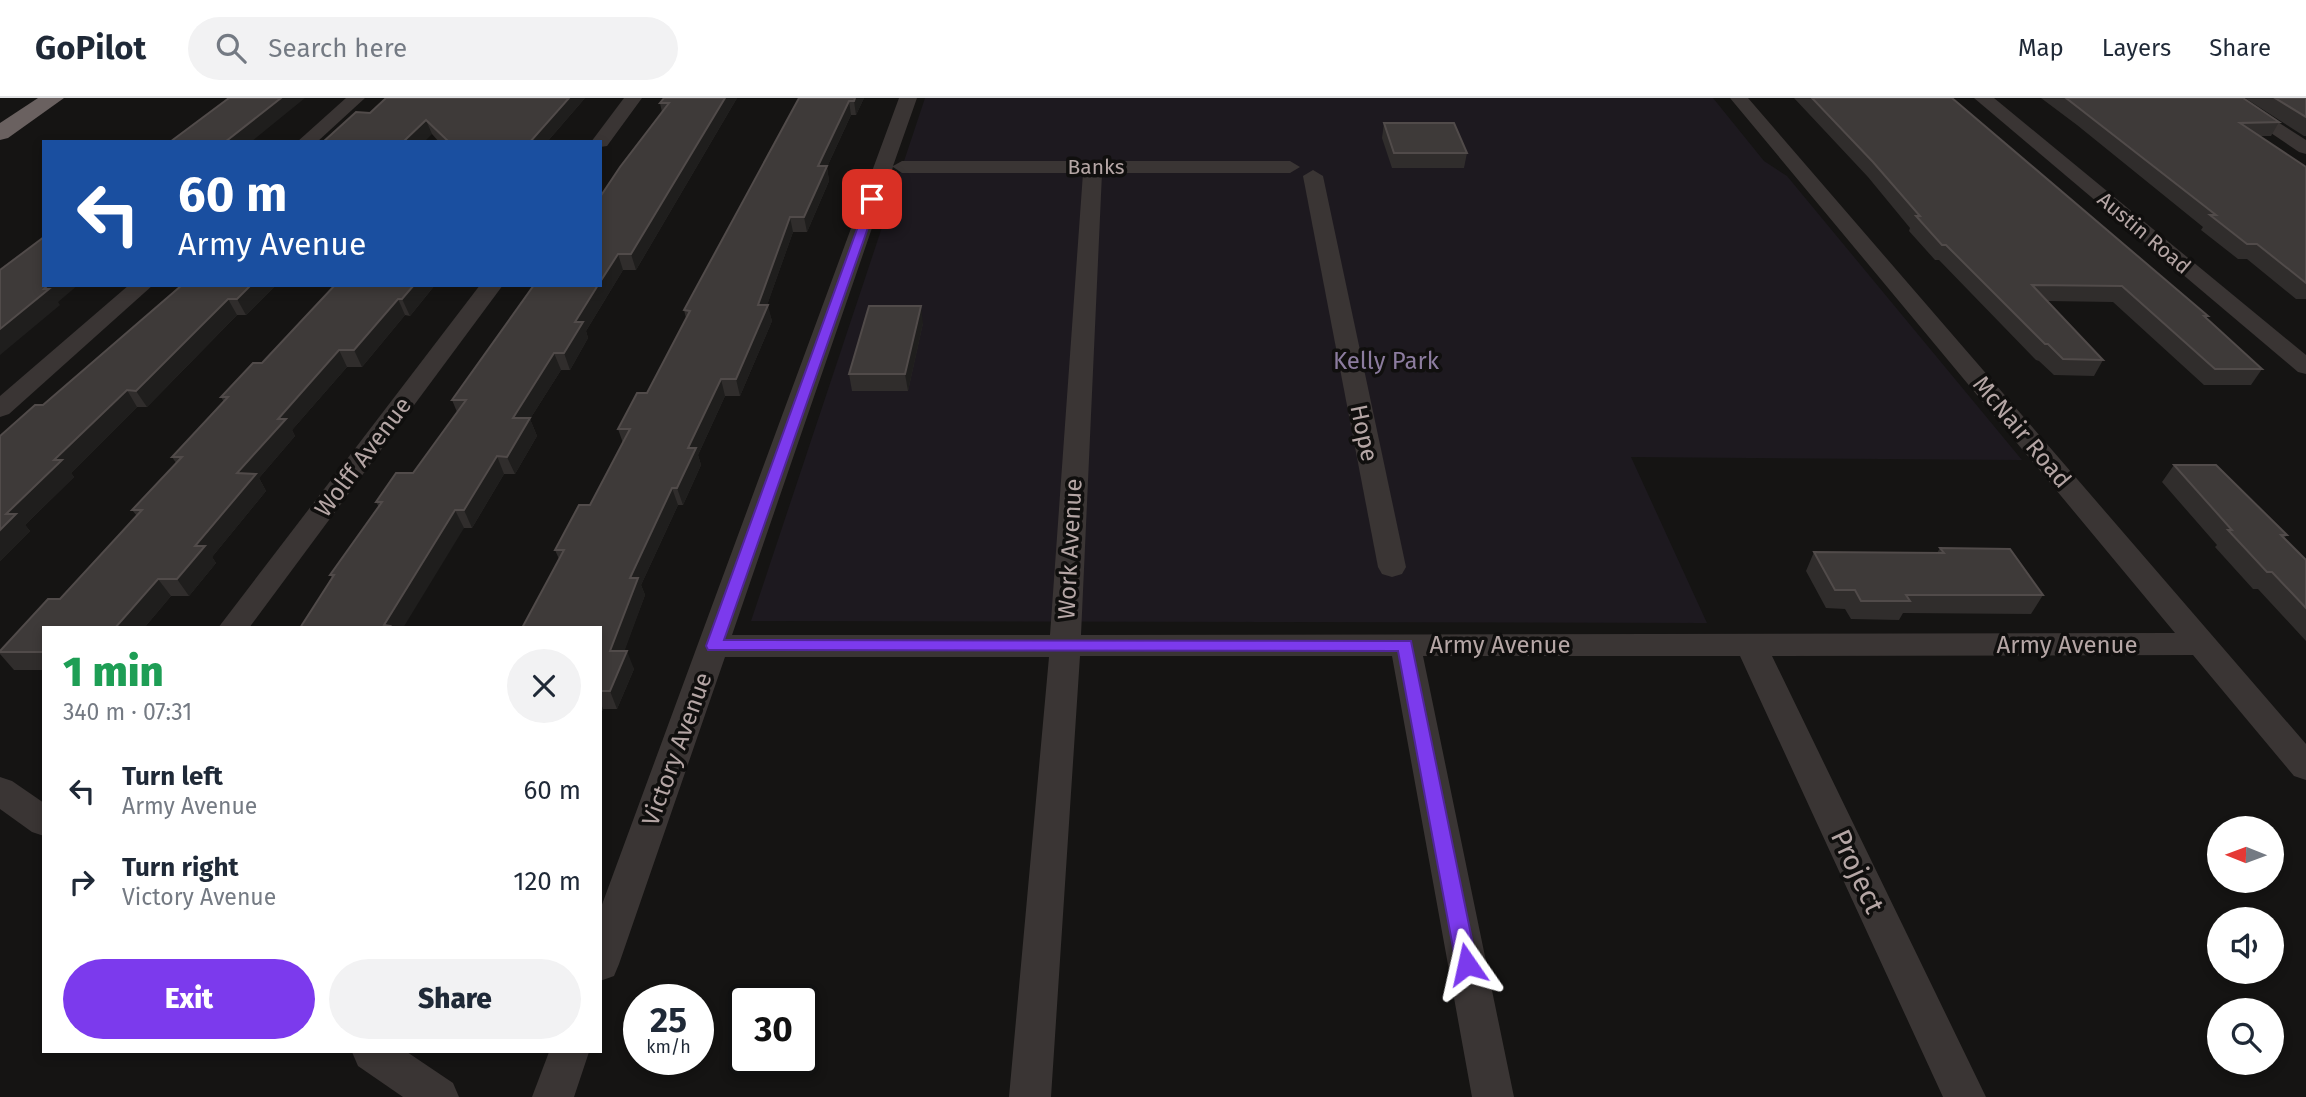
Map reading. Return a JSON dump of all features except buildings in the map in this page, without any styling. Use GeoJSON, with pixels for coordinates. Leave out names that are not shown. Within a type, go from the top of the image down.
{"type":"FeatureCollection","features":[{"type":"Feature","properties":{"kind":"highway"},"geometry":{"type":"LineString","coordinates":[[0,133],[53,98]]}},
{"type":"Feature","properties":{"kind":"street"},"geometry":{"type":"LineString","coordinates":[[308,140],[356,98]]}},
{"type":"Feature","properties":{"kind":"street"},"geometry":{"type":"LineString","coordinates":[[602,140],[633,98]]}},
{"type":"Feature","properties":{"kind":"street","name":"Victory Avenue"},"geometry":{"type":"LineString","coordinates":[[602,958],[908,98]]}},
{"type":"Feature","properties":{"kind":"street","name":"McNair Road"},"geometry":{"type":"LineString","coordinates":[[1739,98],[2306,766]]}},
{"type":"Feature","properties":{"kind":"street","name":"Austin Road"},"geometry":{"type":"LineString","coordinates":[[1983,98],[2306,367]]}},
{"type":"Feature","properties":{"kind":"street"},"geometry":{"type":"LineString","coordinates":[[2228,98],[2306,148]]}},
{"type":"Feature","properties":{"kind":"street","name":"Banks"},"geometry":{"type":"LineString","coordinates":[[902,167],[1290,167]]}},
{"type":"Feature","properties":{"kind":"street","name":"Work Avenue"},"geometry":{"type":"LineString","coordinates":[[1030,1097],[1065,646],[1093,167]]}},
{"type":"Feature","properties":{"kind":"street","name":"Hope"},"geometry":{"type":"LineString","coordinates":[[1313,176],[1392,567]]}},
{"type":"Feature","properties":{"kind":"street"},"geometry":{"type":"LineString","coordinates":[[0,409],[140,287]]}},
{"type":"Feature","properties":{"kind":"street","name":"Wolff Avenue"},"geometry":{"type":"LineString","coordinates":[[235,626],[490,287]]}},
{"type":"Feature","properties":{"kind":"street","name":"Army Avenue"},"geometry":{"type":"LineString","coordinates":[[714,646],[2202,644]]}},
{"type":"Feature","properties":{"kind":"street"},"geometry":{"type":"LineString","coordinates":[[1405,645],[1493,1097]]}},
{"type":"Feature","properties":{"kind":"street","name":"Project"},"geometry":{"type":"LineString","coordinates":[[1751,645],[1965,1097]]}},
{"type":"Feature","properties":{"kind":"street"},"geometry":{"type":"LineString","coordinates":[[0,791],[42,821]]}},
{"type":"Feature","properties":{"kind":"street"},"geometry":{"type":"LineString","coordinates":[[374,1053],[438,1097]]}},
{"type":"Feature","properties":{"kind":"street"},"geometry":{"type":"LineString","coordinates":[[553,1097],[569,1053]]}},
{"type":"Feature","properties":{"kind":"green space","name":"Kelly Park"},"geometry":{"type":"Polygon","coordinates":[[[925,98],[1713,98],[1764,161],[1787,176],[2022,460],[1631,457],[1707,623],[751,621],[925,98]]]}},
{"type":"Feature","properties":{"kind":"route"},"geometry":{"type":"LineString","coordinates":[[872,199],[714,646],[1405,645],[1467,964]]}}]}
